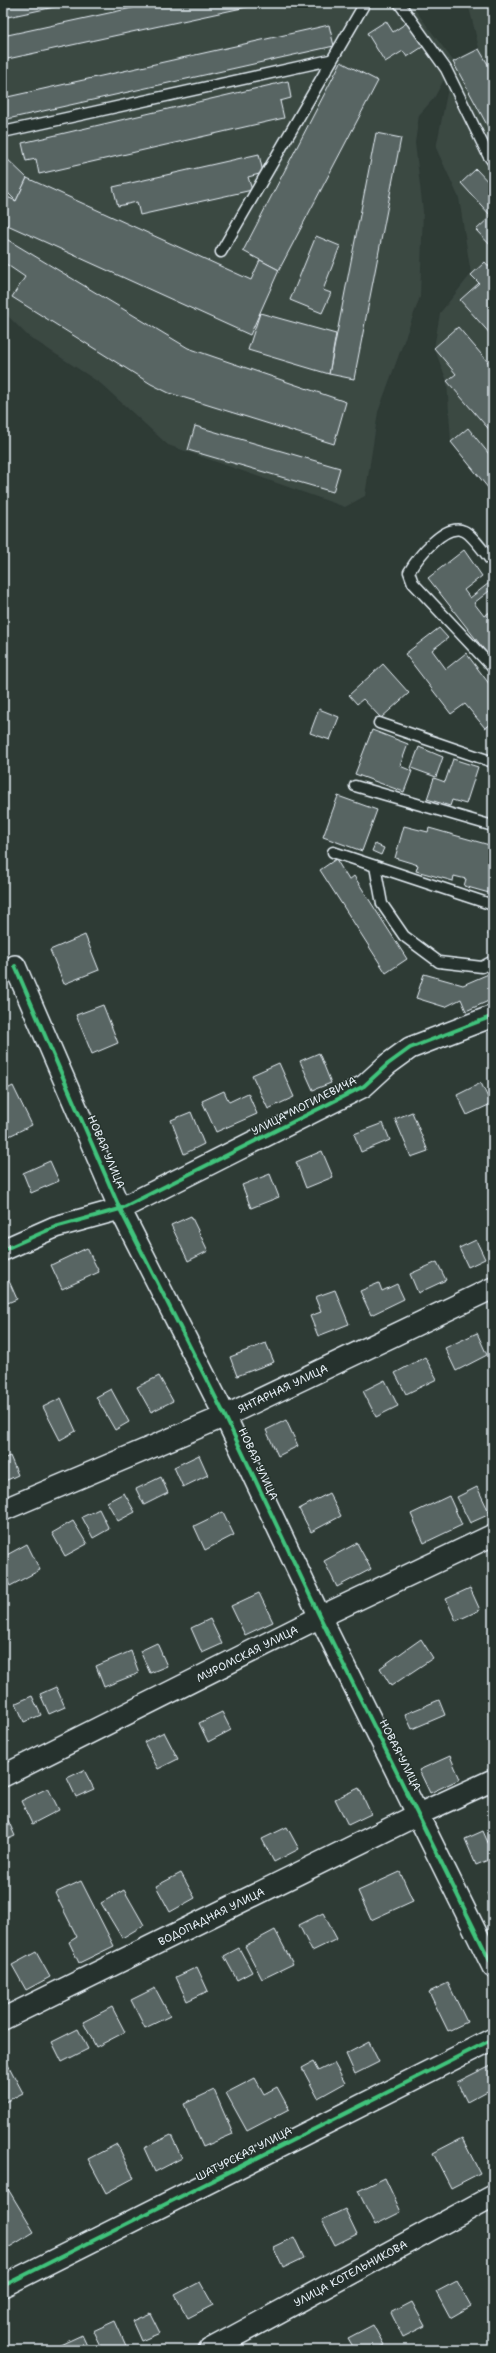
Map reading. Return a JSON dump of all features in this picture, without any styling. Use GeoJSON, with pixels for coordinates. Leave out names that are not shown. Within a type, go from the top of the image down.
{"type":"FeatureCollection","features":[{"type":"Feature","properties":{"kind":"street","name":"НОВАЯ УЛИЦА"},"geometry":{"type":"LineString","coordinates":[[15,966],[120,1209],[225,1416],[320,1617],[419,1814],[493,1967]]}},
{"type":"Feature","properties":{"kind":"street","name":"УЛИЦА МОГИЛЕВИЧА"},"geometry":{"type":"LineString","coordinates":[[3,1250],[56,1227],[120,1209],[364,1086],[388,1064],[410,1048],[493,1016]]}},
{"type":"Feature","properties":{"kind":"street","name":"ЯНТАРНАЯ УЛИЦА"},"geometry":{"type":"LineString","coordinates":[[3,1510],[225,1416],[493,1288]]}},
{"type":"Feature","properties":{"kind":"street","name":"МУРОМСКАЯ УЛИЦА"},"geometry":{"type":"LineString","coordinates":[[3,1776],[320,1617],[493,1535]]}},
{"type":"Feature","properties":{"kind":"street","name":"ВОДОПАДНАЯ УЛИЦА"},"geometry":{"type":"LineString","coordinates":[[3,2019],[419,1814],[493,1780]]}},
{"type":"Feature","properties":{"kind":"street","name":"ШАТУРСКАЯ УЛИЦА"},"geometry":{"type":"LineString","coordinates":[[3,2286],[493,2040]]}},
{"type":"Feature","properties":{"kind":"street","name":"УЛИЦА КОТЕЛЬНИКОВА"},"geometry":{"type":"LineString","coordinates":[[209,2350],[493,2196]]}},
{"type":"Feature","properties":{"kind":"lane"},"geometry":{"type":"LineString","coordinates":[[221,252],[330,60],[365,3]]}},
{"type":"Feature","properties":{"kind":"lane"},"geometry":{"type":"LineString","coordinates":[[399,3],[446,69],[488,155],[493,162]]}},
{"type":"Feature","properties":{"kind":"lane"},"geometry":{"type":"LineString","coordinates":[[3,132],[330,60]]}},
{"type":"Feature","properties":{"kind":"lane"},"geometry":{"type":"LineString","coordinates":[[493,563],[466,531],[458,529],[448,530],[415,562],[409,572],[413,583],[493,668]]}},
{"type":"Feature","properties":{"kind":"lane"},"geometry":{"type":"LineString","coordinates":[[379,723],[493,762]]}},
{"type":"Feature","properties":{"kind":"lane"},"geometry":{"type":"LineString","coordinates":[[355,786],[493,826]]}},
{"type":"Feature","properties":{"kind":"lane"},"geometry":{"type":"LineString","coordinates":[[333,852],[493,905]]}},
{"type":"Feature","properties":{"kind":"lane"},"geometry":{"type":"LineString","coordinates":[[375,866],[382,904],[404,936],[440,962],[482,967],[493,961]]}},
{"type":"Feature","properties":{"kind":"shaded area"},"geometry":{"type":"Polygon","coordinates":[[[3,3],[410,3],[454,62],[479,48],[468,3],[493,3],[493,494],[451,442],[447,381],[434,348],[440,313],[471,274],[459,198],[436,148],[453,63],[434,98],[419,115],[415,143],[423,211],[420,297],[378,412],[365,496],[345,507],[168,445],[100,383],[28,336],[3,311],[3,3]]]}},
{"type":"Feature","properties":{"kind":"building"},"geometry":{"type":"Polygon","coordinates":[[[3,3],[73,3],[3,18],[3,3]]]}},
{"type":"Feature","properties":{"kind":"building"},"geometry":{"type":"Polygon","coordinates":[[[155,3],[265,3],[3,60],[3,36],[155,3]]]}},
{"type":"Feature","properties":{"kind":"building"},"geometry":{"type":"Polygon","coordinates":[[[386,21],[393,32],[408,22],[424,46],[407,57],[403,51],[385,62],[367,33],[386,21]]]}},
{"type":"Feature","properties":{"kind":"building"},"geometry":{"type":"Polygon","coordinates":[[[329,25],[334,46],[3,120],[3,98],[329,25]]]}},
{"type":"Feature","properties":{"kind":"building"},"geometry":{"type":"Polygon","coordinates":[[[479,49],[493,73],[493,136],[453,62],[479,49]]]}},
{"type":"Feature","properties":{"kind":"building"},"geometry":{"type":"Polygon","coordinates":[[[341,62],[378,81],[279,270],[243,251],[341,62]]]}},
{"type":"Feature","properties":{"kind":"building"},"geometry":{"type":"Polygon","coordinates":[[[288,81],[291,98],[280,101],[284,118],[39,174],[36,159],[26,161],[22,143],[288,81]]]}},
{"type":"Feature","properties":{"kind":"building"},"geometry":{"type":"Polygon","coordinates":[[[376,133],[401,138],[354,379],[329,374],[376,133]]]}},
{"type":"Feature","properties":{"kind":"building"},"geometry":{"type":"Polygon","coordinates":[[[259,154],[263,173],[248,177],[252,190],[140,215],[137,202],[118,206],[113,187],[259,154]]]}},
{"type":"Feature","properties":{"kind":"building"},"geometry":{"type":"Polygon","coordinates":[[[3,155],[27,178],[16,201],[3,188],[3,155]]]}},
{"type":"Feature","properties":{"kind":"building"},"geometry":{"type":"Polygon","coordinates":[[[476,169],[493,187],[493,248],[476,230],[491,216],[461,183],[476,169]]]}},
{"type":"Feature","properties":{"kind":"building"},"geometry":{"type":"Polygon","coordinates":[[[27,178],[251,280],[260,260],[279,270],[250,335],[3,223],[3,195],[16,201],[27,178]]]}},
{"type":"Feature","properties":{"kind":"building"},"geometry":{"type":"Polygon","coordinates":[[[316,236],[340,246],[323,290],[331,293],[322,313],[290,300],[316,236]]]}},
{"type":"Feature","properties":{"kind":"building"},"geometry":{"type":"Polygon","coordinates":[[[3,237],[188,348],[346,402],[334,444],[169,393],[151,384],[12,297],[25,277],[3,262],[3,237]]]}},
{"type":"Feature","properties":{"kind":"building"},"geometry":{"type":"Polygon","coordinates":[[[485,262],[493,271],[493,337],[460,300],[479,283],[471,275],[485,262]]]}},
{"type":"Feature","properties":{"kind":"building"},"geometry":{"type":"Polygon","coordinates":[[[260,313],[336,334],[329,374],[248,350],[260,313]]]}},
{"type":"Feature","properties":{"kind":"building"},"geometry":{"type":"Polygon","coordinates":[[[458,327],[493,368],[493,434],[447,381],[456,374],[434,348],[458,327]]]}},
{"type":"Feature","properties":{"kind":"building"},"geometry":{"type":"Polygon","coordinates":[[[195,426],[340,468],[333,492],[188,450],[195,426]]]}},
{"type":"Feature","properties":{"kind":"building"},"geometry":{"type":"Polygon","coordinates":[[[468,428],[493,459],[493,494],[451,442],[468,428]]]}},
{"type":"Feature","properties":{"kind":"building"},"geometry":{"type":"Polygon","coordinates":[[[464,550],[482,576],[464,590],[470,598],[489,583],[493,588],[474,603],[484,616],[493,610],[493,661],[428,578],[464,550]]]}},
{"type":"Feature","properties":{"kind":"building"},"geometry":{"type":"Polygon","coordinates":[[[439,628],[448,638],[432,650],[446,669],[466,653],[493,689],[493,723],[485,728],[465,704],[451,714],[405,654],[439,628]]]}},
{"type":"Feature","properties":{"kind":"building"},"geometry":{"type":"Polygon","coordinates":[[[383,664],[409,693],[381,718],[363,699],[357,704],[349,695],[383,664]]]}},
{"type":"Feature","properties":{"kind":"building"},"geometry":{"type":"Polygon","coordinates":[[[319,709],[339,717],[330,740],[310,733],[319,709]]]}},
{"type":"Feature","properties":{"kind":"building"},"geometry":{"type":"Polygon","coordinates":[[[372,730],[408,744],[400,766],[412,771],[404,792],[355,774],[372,730]]]}},
{"type":"Feature","properties":{"kind":"building"},"geometry":{"type":"Polygon","coordinates":[[[419,747],[443,757],[436,777],[411,768],[419,747]]]}},
{"type":"Feature","properties":{"kind":"building"},"geometry":{"type":"Polygon","coordinates":[[[453,759],[478,767],[466,804],[452,800],[450,806],[427,799],[434,778],[445,782],[453,759]]]}},
{"type":"Feature","properties":{"kind":"building"},"geometry":{"type":"Polygon","coordinates":[[[338,796],[377,810],[362,851],[323,837],[338,796]]]}},
{"type":"Feature","properties":{"kind":"building"},"geometry":{"type":"Polygon","coordinates":[[[404,826],[428,832],[429,828],[493,846],[493,892],[490,891],[489,893],[464,886],[466,879],[454,876],[453,881],[416,871],[418,865],[395,858],[404,826]]]}},
{"type":"Feature","properties":{"kind":"building"},"geometry":{"type":"Polygon","coordinates":[[[375,844],[384,848],[381,855],[372,851],[375,844]]]}},
{"type":"Feature","properties":{"kind":"building"},"geometry":{"type":"Polygon","coordinates":[[[336,859],[349,880],[354,876],[407,959],[386,973],[320,870],[336,859]]]}},
{"type":"Feature","properties":{"kind":"building"},"geometry":{"type":"Polygon","coordinates":[[[493,922],[493,937],[488,935],[493,922]]]}},
{"type":"Feature","properties":{"kind":"building"},"geometry":{"type":"Polygon","coordinates":[[[85,935],[99,970],[64,984],[50,950],[85,935]]]}},
{"type":"Feature","properties":{"kind":"building"},"geometry":{"type":"Polygon","coordinates":[[[493,972],[493,999],[466,1011],[461,999],[445,1007],[416,998],[424,974],[463,985],[493,972]]]}},
{"type":"Feature","properties":{"kind":"building"},"geometry":{"type":"Polygon","coordinates":[[[103,1005],[118,1043],[92,1054],[76,1015],[103,1005]]]}},
{"type":"Feature","properties":{"kind":"building"},"geometry":{"type":"Polygon","coordinates":[[[3,1050],[7,1063],[3,1064],[3,1050]]]}},
{"type":"Feature","properties":{"kind":"building"},"geometry":{"type":"Polygon","coordinates":[[[319,1053],[331,1083],[313,1090],[300,1061],[319,1053]]]}},
{"type":"Feature","properties":{"kind":"building"},"geometry":{"type":"Polygon","coordinates":[[[279,1063],[294,1097],[268,1109],[252,1075],[279,1063]]]}},
{"type":"Feature","properties":{"kind":"building"},"geometry":{"type":"Polygon","coordinates":[[[481,1083],[491,1104],[467,1115],[457,1095],[481,1083]]]}},
{"type":"Feature","properties":{"kind":"building"},"geometry":{"type":"Polygon","coordinates":[[[13,1086],[32,1125],[7,1137],[3,1129],[3,1091],[13,1086]]]}},
{"type":"Feature","properties":{"kind":"building"},"geometry":{"type":"Polygon","coordinates":[[[224,1091],[229,1102],[248,1093],[257,1114],[216,1132],[202,1101],[224,1091]]]}},
{"type":"Feature","properties":{"kind":"building"},"geometry":{"type":"Polygon","coordinates":[[[191,1112],[204,1144],[184,1154],[171,1120],[191,1112]]]}},
{"type":"Feature","properties":{"kind":"building"},"geometry":{"type":"Polygon","coordinates":[[[412,1112],[428,1151],[411,1157],[395,1119],[412,1112]]]}},
{"type":"Feature","properties":{"kind":"building"},"geometry":{"type":"Polygon","coordinates":[[[383,1123],[390,1140],[361,1152],[354,1134],[383,1123]]]}},
{"type":"Feature","properties":{"kind":"building"},"geometry":{"type":"Polygon","coordinates":[[[322,1151],[333,1177],[306,1188],[296,1162],[322,1151]]]}},
{"type":"Feature","properties":{"kind":"building"},"geometry":{"type":"Polygon","coordinates":[[[50,1161],[59,1181],[31,1193],[23,1173],[50,1161]]]}},
{"type":"Feature","properties":{"kind":"building"},"geometry":{"type":"Polygon","coordinates":[[[270,1174],[279,1197],[251,1208],[242,1185],[270,1174]]]}},
{"type":"Feature","properties":{"kind":"building"},"geometry":{"type":"Polygon","coordinates":[[[191,1216],[208,1251],[188,1261],[171,1225],[191,1216]]]}},
{"type":"Feature","properties":{"kind":"building"},"geometry":{"type":"Polygon","coordinates":[[[476,1240],[485,1259],[468,1267],[459,1248],[476,1240]]]}},
{"type":"Feature","properties":{"kind":"building"},"geometry":{"type":"Polygon","coordinates":[[[87,1248],[99,1272],[62,1289],[51,1265],[87,1248]]]}},
{"type":"Feature","properties":{"kind":"building"},"geometry":{"type":"Polygon","coordinates":[[[437,1262],[446,1280],[418,1293],[410,1274],[437,1262]]]}},
{"type":"Feature","properties":{"kind":"building"},"geometry":{"type":"Polygon","coordinates":[[[9,1281],[17,1299],[3,1305],[3,1283],[9,1281]]]}},
{"type":"Feature","properties":{"kind":"building"},"geometry":{"type":"Polygon","coordinates":[[[379,1283],[382,1291],[397,1284],[404,1299],[371,1315],[360,1291],[379,1283]]]}},
{"type":"Feature","properties":{"kind":"building"},"geometry":{"type":"Polygon","coordinates":[[[335,1290],[349,1324],[318,1336],[310,1316],[321,1312],[315,1297],[335,1290]]]}},
{"type":"Feature","properties":{"kind":"building"},"geometry":{"type":"Polygon","coordinates":[[[477,1333],[487,1355],[456,1371],[445,1348],[477,1333]]]}},
{"type":"Feature","properties":{"kind":"building"},"geometry":{"type":"Polygon","coordinates":[[[266,1343],[274,1362],[237,1376],[230,1357],[266,1343]]]}},
{"type":"Feature","properties":{"kind":"building"},"geometry":{"type":"Polygon","coordinates":[[[425,1357],[437,1379],[406,1394],[395,1373],[425,1357]]]}},
{"type":"Feature","properties":{"kind":"building"},"geometry":{"type":"Polygon","coordinates":[[[159,1376],[173,1401],[151,1412],[137,1387],[159,1376]]]}},
{"type":"Feature","properties":{"kind":"building"},"geometry":{"type":"Polygon","coordinates":[[[385,1380],[398,1406],[376,1417],[363,1391],[385,1380]]]}},
{"type":"Feature","properties":{"kind":"building"},"geometry":{"type":"Polygon","coordinates":[[[111,1389],[129,1422],[115,1430],[96,1397],[111,1389]]]}},
{"type":"Feature","properties":{"kind":"building"},"geometry":{"type":"Polygon","coordinates":[[[61,1398],[76,1431],[60,1440],[43,1407],[61,1398]]]}},
{"type":"Feature","properties":{"kind":"building"},"geometry":{"type":"Polygon","coordinates":[[[286,1420],[298,1446],[278,1456],[266,1430],[286,1420]]]}},
{"type":"Feature","properties":{"kind":"building"},"geometry":{"type":"Polygon","coordinates":[[[199,1455],[208,1475],[183,1487],[174,1467],[199,1455]]]}},
{"type":"Feature","properties":{"kind":"building"},"geometry":{"type":"Polygon","coordinates":[[[10,1456],[18,1475],[3,1482],[3,1459],[10,1456]]]}},
{"type":"Feature","properties":{"kind":"building"},"geometry":{"type":"Polygon","coordinates":[[[161,1477],[168,1493],[144,1505],[136,1489],[161,1477]]]}},
{"type":"Feature","properties":{"kind":"building"},"geometry":{"type":"Polygon","coordinates":[[[477,1487],[490,1514],[470,1523],[457,1497],[477,1487]]]}},
{"type":"Feature","properties":{"kind":"building"},"geometry":{"type":"Polygon","coordinates":[[[124,1493],[135,1512],[118,1521],[107,1502],[124,1493]]]}},
{"type":"Feature","properties":{"kind":"building"},"geometry":{"type":"Polygon","coordinates":[[[329,1493],[341,1516],[311,1532],[299,1509],[329,1493]]]}},
{"type":"Feature","properties":{"kind":"building"},"geometry":{"type":"Polygon","coordinates":[[[449,1496],[462,1525],[424,1543],[411,1514],[449,1496]]]}},
{"type":"Feature","properties":{"kind":"building"},"geometry":{"type":"Polygon","coordinates":[[[99,1509],[109,1529],[93,1538],[82,1517],[99,1509]]]}},
{"type":"Feature","properties":{"kind":"building"},"geometry":{"type":"Polygon","coordinates":[[[223,1512],[234,1535],[205,1550],[194,1526],[223,1512]]]}},
{"type":"Feature","properties":{"kind":"building"},"geometry":{"type":"Polygon","coordinates":[[[73,1521],[87,1544],[65,1556],[52,1533],[73,1521]]]}},
{"type":"Feature","properties":{"kind":"building"},"geometry":{"type":"Polygon","coordinates":[[[357,1543],[371,1569],[337,1587],[324,1561],[357,1543]]]}},
{"type":"Feature","properties":{"kind":"building"},"geometry":{"type":"Polygon","coordinates":[[[27,1544],[40,1570],[10,1586],[3,1573],[3,1557],[27,1544]]]}},
{"type":"Feature","properties":{"kind":"building"},"geometry":{"type":"Polygon","coordinates":[[[470,1588],[480,1610],[456,1621],[446,1599],[470,1588]]]}},
{"type":"Feature","properties":{"kind":"building"},"geometry":{"type":"Polygon","coordinates":[[[259,1593],[273,1622],[245,1635],[231,1606],[259,1593]]]}},
{"type":"Feature","properties":{"kind":"building"},"geometry":{"type":"Polygon","coordinates":[[[210,1619],[222,1644],[202,1653],[191,1628],[210,1619]]]}},
{"type":"Feature","properties":{"kind":"building"},"geometry":{"type":"Polygon","coordinates":[[[421,1639],[433,1658],[391,1686],[380,1668],[421,1639]]]}},
{"type":"Feature","properties":{"kind":"building"},"geometry":{"type":"Polygon","coordinates":[[[157,1643],[167,1666],[150,1673],[140,1651],[157,1643]]]}},
{"type":"Feature","properties":{"kind":"building"},"geometry":{"type":"Polygon","coordinates":[[[131,1651],[139,1673],[104,1687],[96,1666],[131,1651]]]}},
{"type":"Feature","properties":{"kind":"building"},"geometry":{"type":"Polygon","coordinates":[[[56,1687],[65,1707],[49,1714],[40,1694],[56,1687]]]}},
{"type":"Feature","properties":{"kind":"building"},"geometry":{"type":"Polygon","coordinates":[[[32,1696],[41,1715],[24,1722],[16,1703],[32,1696]]]}},
{"type":"Feature","properties":{"kind":"building"},"geometry":{"type":"Polygon","coordinates":[[[439,1700],[445,1715],[412,1729],[405,1714],[439,1700]]]}},
{"type":"Feature","properties":{"kind":"building"},"geometry":{"type":"Polygon","coordinates":[[[222,1712],[231,1730],[208,1742],[199,1723],[222,1712]]]}},
{"type":"Feature","properties":{"kind":"building"},"geometry":{"type":"Polygon","coordinates":[[[164,1732],[178,1759],[158,1769],[144,1742],[164,1732]]]}},
{"type":"Feature","properties":{"kind":"building"},"geometry":{"type":"Polygon","coordinates":[[[450,1756],[460,1779],[430,1793],[419,1770],[450,1756]]]}},
{"type":"Feature","properties":{"kind":"building"},"geometry":{"type":"Polygon","coordinates":[[[84,1770],[94,1789],[76,1797],[67,1778],[84,1770]]]}},
{"type":"Feature","properties":{"kind":"building"},"geometry":{"type":"Polygon","coordinates":[[[48,1788],[59,1810],[32,1824],[21,1801],[48,1788]]]}},
{"type":"Feature","properties":{"kind":"building"},"geometry":{"type":"Polygon","coordinates":[[[359,1788],[371,1814],[348,1825],[335,1799],[359,1788]]]}},
{"type":"Feature","properties":{"kind":"building"},"geometry":{"type":"Polygon","coordinates":[[[4,1811],[15,1836],[3,1841],[3,1812],[4,1811]]]}},
{"type":"Feature","properties":{"kind":"building"},"geometry":{"type":"Polygon","coordinates":[[[287,1827],[299,1849],[274,1862],[262,1839],[287,1827]]]}},
{"type":"Feature","properties":{"kind":"building"},"geometry":{"type":"Polygon","coordinates":[[[483,1831],[489,1845],[493,1843],[493,1858],[476,1865],[465,1839],[483,1831]]]}},
{"type":"Feature","properties":{"kind":"building"},"geometry":{"type":"Polygon","coordinates":[[[400,1872],[413,1901],[371,1920],[358,1891],[400,1872]]]}},
{"type":"Feature","properties":{"kind":"building"},"geometry":{"type":"Polygon","coordinates":[[[181,1873],[195,1898],[170,1912],[156,1886],[181,1873]]]}},
{"type":"Feature","properties":{"kind":"building"},"geometry":{"type":"Polygon","coordinates":[[[81,1881],[114,1946],[79,1963],[69,1942],[77,1937],[55,1893],[81,1881]]]}},
{"type":"Feature","properties":{"kind":"building"},"geometry":{"type":"Polygon","coordinates":[[[124,1890],[144,1925],[122,1938],[101,1903],[124,1890]]]}},
{"type":"Feature","properties":{"kind":"building"},"geometry":{"type":"Polygon","coordinates":[[[493,1890],[493,1906],[487,1893],[493,1890]]]}},
{"type":"Feature","properties":{"kind":"building"},"geometry":{"type":"Polygon","coordinates":[[[323,1913],[337,1939],[312,1951],[299,1925],[323,1913]]]}},
{"type":"Feature","properties":{"kind":"building"},"geometry":{"type":"Polygon","coordinates":[[[275,1930],[293,1964],[262,1979],[245,1946],[275,1930]]]}},
{"type":"Feature","properties":{"kind":"building"},"geometry":{"type":"Polygon","coordinates":[[[239,1948],[252,1972],[237,1980],[224,1956],[239,1948]]]}},
{"type":"Feature","properties":{"kind":"building"},"geometry":{"type":"Polygon","coordinates":[[[36,1952],[50,1977],[26,1990],[12,1965],[36,1952]]]}},
{"type":"Feature","properties":{"kind":"building"},"geometry":{"type":"Polygon","coordinates":[[[197,1967],[208,1991],[187,2001],[176,1977],[197,1967]]]}},
{"type":"Feature","properties":{"kind":"building"},"geometry":{"type":"Polygon","coordinates":[[[448,1983],[467,2022],[448,2031],[429,1992],[448,1983]]]}},
{"type":"Feature","properties":{"kind":"building"},"geometry":{"type":"Polygon","coordinates":[[[155,1988],[170,2016],[145,2028],[131,2000],[155,1988]]]}},
{"type":"Feature","properties":{"kind":"building"},"geometry":{"type":"Polygon","coordinates":[[[112,2007],[125,2032],[96,2047],[83,2022],[112,2007]]]}},
{"type":"Feature","properties":{"kind":"building"},"geometry":{"type":"Polygon","coordinates":[[[78,2029],[88,2049],[62,2062],[52,2042],[78,2029]]]}},
{"type":"Feature","properties":{"kind":"building"},"geometry":{"type":"Polygon","coordinates":[[[369,2042],[379,2062],[355,2074],[346,2054],[369,2042]]]}},
{"type":"Feature","properties":{"kind":"building"},"geometry":{"type":"Polygon","coordinates":[[[5,2059],[23,2093],[3,2103],[3,2061],[5,2059]]]}},
{"type":"Feature","properties":{"kind":"building"},"geometry":{"type":"Polygon","coordinates":[[[313,2062],[318,2071],[334,2063],[345,2083],[318,2098],[302,2068],[313,2062]]]}},
{"type":"Feature","properties":{"kind":"building"},"geometry":{"type":"Polygon","coordinates":[[[491,2065],[493,2088],[467,2102],[457,2082],[491,2065]]]}},
{"type":"Feature","properties":{"kind":"building"},"geometry":{"type":"Polygon","coordinates":[[[255,2078],[264,2094],[277,2087],[289,2109],[247,2131],[226,2093],[255,2078]]]}},
{"type":"Feature","properties":{"kind":"building"},"geometry":{"type":"Polygon","coordinates":[[[214,2090],[233,2134],[203,2147],[184,2104],[214,2090]]]}},
{"type":"Feature","properties":{"kind":"building"},"geometry":{"type":"Polygon","coordinates":[[[171,2135],[182,2158],[155,2172],[144,2148],[171,2135]]]}},
{"type":"Feature","properties":{"kind":"building"},"geometry":{"type":"Polygon","coordinates":[[[462,2138],[480,2173],[451,2188],[433,2153],[462,2138]]]}},
{"type":"Feature","properties":{"kind":"building"},"geometry":{"type":"Polygon","coordinates":[[[117,2144],[134,2178],[106,2193],[88,2159],[117,2144]]]}},
{"type":"Feature","properties":{"kind":"building"},"geometry":{"type":"Polygon","coordinates":[[[385,2178],[401,2212],[375,2225],[358,2191],[385,2178]]]}},
{"type":"Feature","properties":{"kind":"building"},"geometry":{"type":"Polygon","coordinates":[[[8,2189],[34,2232],[3,2251],[3,2192],[8,2189]]]}},
{"type":"Feature","properties":{"kind":"building"},"geometry":{"type":"Polygon","coordinates":[[[345,2209],[357,2234],[335,2245],[322,2220],[345,2209]]]}},
{"type":"Feature","properties":{"kind":"building"},"geometry":{"type":"Polygon","coordinates":[[[294,2237],[304,2258],[283,2268],[273,2247],[294,2237]]]}},
{"type":"Feature","properties":{"kind":"building"},"geometry":{"type":"Polygon","coordinates":[[[457,2281],[471,2306],[450,2318],[436,2292],[457,2281]]]}},
{"type":"Feature","properties":{"kind":"building"},"geometry":{"type":"Polygon","coordinates":[[[200,2282],[213,2305],[188,2318],[175,2295],[200,2282]]]}},
{"type":"Feature","properties":{"kind":"building"},"geometry":{"type":"Polygon","coordinates":[[[412,2302],[425,2326],[403,2337],[391,2313],[412,2302]]]}},
{"type":"Feature","properties":{"kind":"building"},"geometry":{"type":"Polygon","coordinates":[[[150,2313],[160,2333],[141,2341],[132,2321],[150,2313]]]}},
{"type":"Feature","properties":{"kind":"building"},"geometry":{"type":"Polygon","coordinates":[[[115,2321],[127,2348],[102,2350],[93,2331],[115,2321]]]}},
{"type":"Feature","properties":{"kind":"building"},"geometry":{"type":"Polygon","coordinates":[[[373,2325],[384,2345],[375,2350],[355,2350],[348,2338],[373,2325]]]}},
{"type":"Feature","properties":{"kind":"building"},"geometry":{"type":"Polygon","coordinates":[[[82,2335],[89,2350],[60,2350],[58,2346],[82,2335]]]}},
{"type":"Feature","properties":{"kind":"cycle path"},"geometry":{"type":"LineString","coordinates":[[15,966],[120,1209],[225,1416],[320,1617],[493,1967]]}},
{"type":"Feature","properties":{"kind":"cycle path"},"geometry":{"type":"LineString","coordinates":[[3,1250],[55,1227],[120,1209],[364,1086],[388,1064],[410,1048],[493,1016]]}},
{"type":"Feature","properties":{"kind":"cycle path"},"geometry":{"type":"LineString","coordinates":[[3,2286],[493,2039]]}}]}
